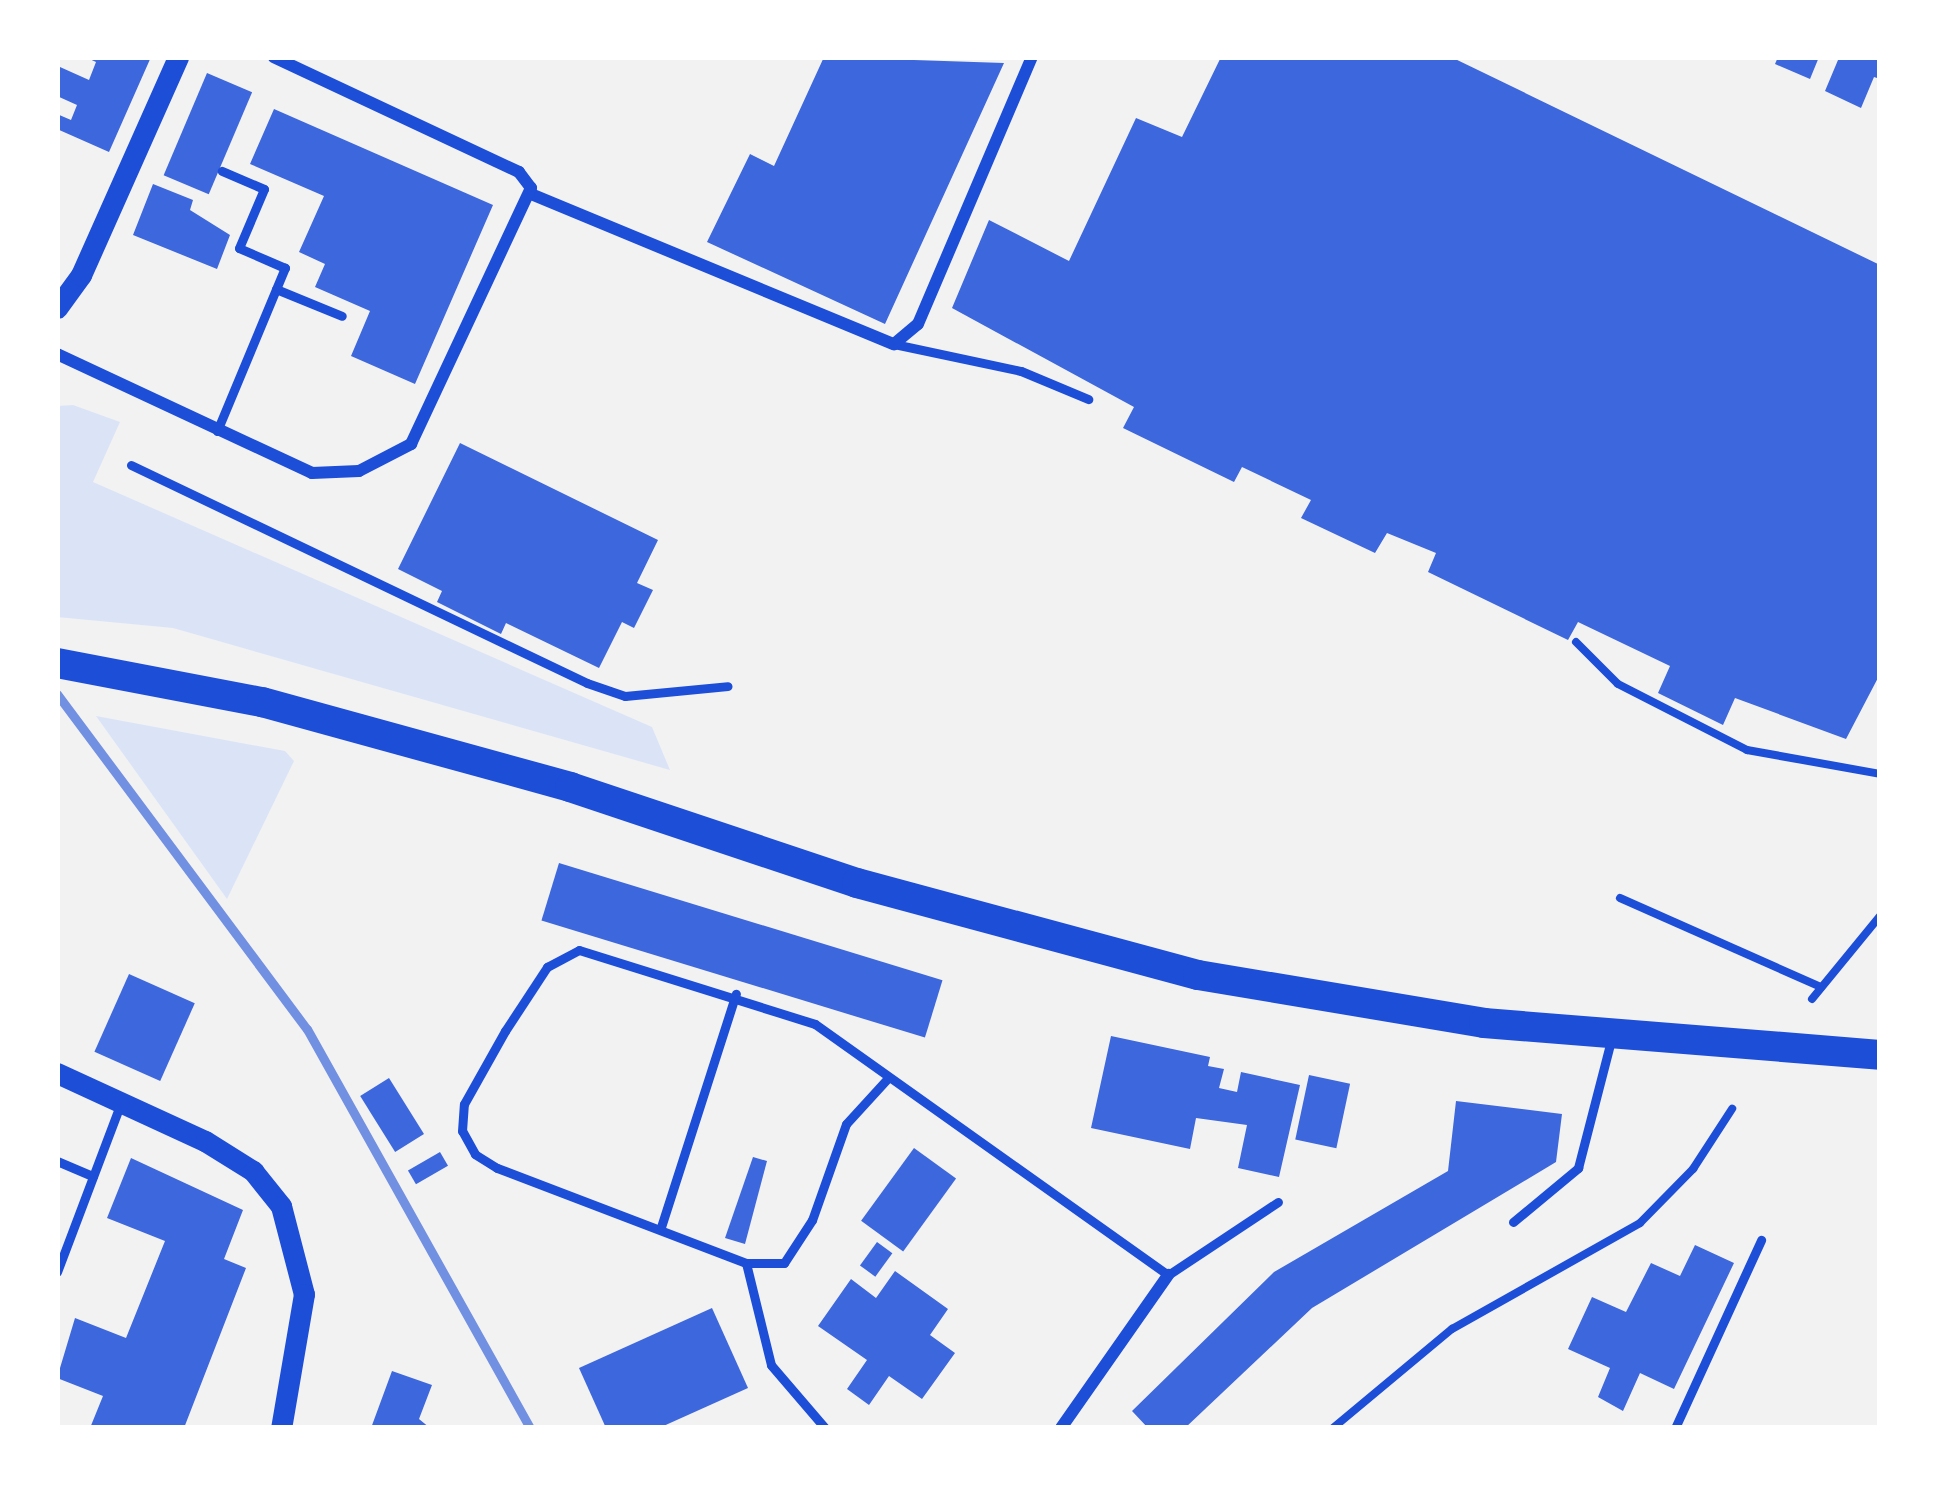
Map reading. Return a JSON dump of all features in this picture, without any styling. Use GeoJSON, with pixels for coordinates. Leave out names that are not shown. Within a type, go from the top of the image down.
{"type":"FeatureCollection","features":[{"type":"Feature","properties":{"kind":"highway"},"geometry":{"type":"LineString","coordinates":[[57,663],[328,720],[570,787],[857,883],[1198,975],[1339,1003],[1613,1034],[1880,1055]]}},
{"type":"Feature","properties":{"kind":"street"},"geometry":{"type":"LineString","coordinates":[[57,308],[81,275],[178,57]]}},
{"type":"Feature","properties":{"kind":"street"},"geometry":{"type":"LineString","coordinates":[[274,57],[530,188],[894,344],[918,324],[1032,57]]}},
{"type":"Feature","properties":{"kind":"street"},"geometry":{"type":"LineString","coordinates":[[57,354],[217,431],[324,474],[359,471],[411,444],[530,188]]}},
{"type":"Feature","properties":{"kind":"street"},"geometry":{"type":"LineString","coordinates":[[57,1073],[254,1171],[287,1217],[304,1294],[281,1428]]}},
{"type":"Feature","properties":{"kind":"street"},"geometry":{"type":"LineString","coordinates":[[1061,1428],[1168,1275]]}},
{"type":"Feature","properties":{"kind":"lane"},"geometry":{"type":"LineString","coordinates":[[217,431],[285,268],[239,248],[264,189],[222,171]]}},
{"type":"Feature","properties":{"kind":"lane"},"geometry":{"type":"LineString","coordinates":[[277,290],[342,316]]}},
{"type":"Feature","properties":{"kind":"lane"},"geometry":{"type":"LineString","coordinates":[[894,344],[1021,370],[1088,399]]}},
{"type":"Feature","properties":{"kind":"lane"},"geometry":{"type":"LineString","coordinates":[[131,464],[586,683],[625,696],[728,686]]}},
{"type":"Feature","properties":{"kind":"lane"},"geometry":{"type":"LineString","coordinates":[[888,1078],[846,1124],[812,1220],[784,1263],[746,1263],[497,1168],[468,1142],[464,1104],[547,967],[579,950],[736,994],[815,1024],[1168,1275],[1278,1202]]}},
{"type":"Feature","properties":{"kind":"lane"},"geometry":{"type":"LineString","coordinates":[[661,1227],[736,994]]}},
{"type":"Feature","properties":{"kind":"lane"},"geometry":{"type":"LineString","coordinates":[[1513,1222],[1578,1168],[1613,1034]]}},
{"type":"Feature","properties":{"kind":"lane"},"geometry":{"type":"LineString","coordinates":[[57,1272],[121,1102]]}},
{"type":"Feature","properties":{"kind":"lane"},"geometry":{"type":"LineString","coordinates":[[57,1161],[94,1176]]}},
{"type":"Feature","properties":{"kind":"lane"},"geometry":{"type":"LineString","coordinates":[[1675,1428],[1761,1240]]}},
{"type":"Feature","properties":{"kind":"lane"},"geometry":{"type":"LineString","coordinates":[[746,1263],[771,1365],[825,1428]]}},
{"type":"Feature","properties":{"kind":"path"},"geometry":{"type":"LineString","coordinates":[[1576,642],[1618,684],[1747,750],[1880,774]]}},
{"type":"Feature","properties":{"kind":"path"},"geometry":{"type":"LineString","coordinates":[[1620,898],[1821,987]]}},
{"type":"Feature","properties":{"kind":"path"},"geometry":{"type":"LineString","coordinates":[[1812,999],[1880,916]]}},
{"type":"Feature","properties":{"kind":"path"},"geometry":{"type":"LineString","coordinates":[[1333,1428],[1452,1329],[1640,1223],[1693,1169],[1732,1109]]}},
{"type":"Feature","properties":{"kind":"shaded area"},"geometry":{"type":"Polygon","coordinates":[[[73,405],[120,422],[93,482],[652,727],[670,770],[173,628],[57,617],[57,406],[73,405]]]}},
{"type":"Feature","properties":{"kind":"shaded area"},"geometry":{"type":"Polygon","coordinates":[[[96,716],[285,751],[294,761],[227,899],[96,716]]]}},
{"type":"Feature","properties":{"kind":"building"},"geometry":{"type":"Polygon","coordinates":[[[85,57],[151,57],[109,152],[57,129],[57,114],[71,120],[77,105],[57,96],[57,73],[60,67],[89,80],[96,62],[85,57]]]}},
{"type":"Feature","properties":{"kind":"building"},"geometry":{"type":"Polygon","coordinates":[[[824,57],[1004,63],[885,324],[707,242],[750,154],[774,166],[824,57]]]}},
{"type":"Feature","properties":{"kind":"building"},"geometry":{"type":"Polygon","coordinates":[[[1221,57],[1451,57],[1880,265],[1880,674],[1846,739],[1735,698],[1723,725],[1658,693],[1670,666],[1578,622],[1568,640],[1428,572],[1436,553],[1387,533],[1375,553],[1301,518],[1311,500],[1242,467],[1234,482],[1123,428],[1134,407],[952,308],[989,220],[1069,261],[1136,118],[1182,137],[1221,57]]]}},
{"type":"Feature","properties":{"kind":"building"},"geometry":{"type":"Polygon","coordinates":[[[1778,57],[1819,57],[1810,79],[1775,64],[1778,57]]]}},
{"type":"Feature","properties":{"kind":"building"},"geometry":{"type":"Polygon","coordinates":[[[1830,57],[1880,57],[1880,79],[1874,77],[1861,108],[1825,91],[1838,60],[1830,57]]]}},
{"type":"Feature","properties":{"kind":"building"},"geometry":{"type":"Polygon","coordinates":[[[207,73],[252,92],[209,194],[164,175],[207,73]]]}},
{"type":"Feature","properties":{"kind":"building"},"geometry":{"type":"Polygon","coordinates":[[[274,109],[493,205],[415,384],[351,356],[370,311],[315,287],[325,264],[299,252],[324,196],[250,164],[274,109]]]}},
{"type":"Feature","properties":{"kind":"building"},"geometry":{"type":"Polygon","coordinates":[[[153,184],[193,200],[190,210],[230,235],[217,269],[133,235],[153,184]]]}},
{"type":"Feature","properties":{"kind":"building"},"geometry":{"type":"Polygon","coordinates":[[[460,443],[658,540],[637,583],[653,590],[634,628],[622,622],[599,668],[506,623],[501,634],[437,602],[442,591],[398,569],[460,443]]]}},
{"type":"Feature","properties":{"kind":"building"},"geometry":{"type":"Polygon","coordinates":[[[559,863],[942,980],[925,1038],[541,920],[559,863]]]}},
{"type":"Feature","properties":{"kind":"building"},"geometry":{"type":"Polygon","coordinates":[[[129,974],[195,1003],[160,1081],[94,1052],[129,974]]]}},
{"type":"Feature","properties":{"kind":"building"},"geometry":{"type":"Polygon","coordinates":[[[1111,1036],[1210,1057],[1208,1066],[1224,1069],[1219,1088],[1237,1092],[1241,1072],[1300,1085],[1279,1177],[1238,1168],[1247,1125],[1196,1118],[1190,1149],[1091,1128],[1111,1036]]]}},
{"type":"Feature","properties":{"kind":"building"},"geometry":{"type":"Polygon","coordinates":[[[1309,1075],[1350,1084],[1336,1148],[1295,1140],[1309,1075]]]}},
{"type":"Feature","properties":{"kind":"building"},"geometry":{"type":"Polygon","coordinates":[[[389,1078],[424,1134],[395,1152],[360,1096],[389,1078]]]}},
{"type":"Feature","properties":{"kind":"building"},"geometry":{"type":"Polygon","coordinates":[[[1456,1101],[1562,1114],[1556,1162],[1312,1308],[1185,1428],[1148,1428],[1132,1411],[1274,1272],[1448,1171],[1456,1101]]]}},
{"type":"Feature","properties":{"kind":"building"},"geometry":{"type":"Polygon","coordinates":[[[914,1148],[956,1179],[903,1251],[861,1221],[914,1148]]]}},
{"type":"Feature","properties":{"kind":"building"},"geometry":{"type":"Polygon","coordinates":[[[440,1152],[448,1166],[416,1184],[408,1170],[440,1152]]]}},
{"type":"Feature","properties":{"kind":"building"},"geometry":{"type":"Polygon","coordinates":[[[753,1157],[767,1161],[745,1244],[725,1238],[753,1157]]]}},
{"type":"Feature","properties":{"kind":"building"},"geometry":{"type":"Polygon","coordinates":[[[131,1158],[243,1210],[224,1259],[246,1268],[184,1428],[90,1428],[103,1396],[57,1378],[75,1318],[126,1338],[165,1241],[107,1218],[131,1158]]]}},
{"type":"Feature","properties":{"kind":"building"},"geometry":{"type":"Polygon","coordinates":[[[877,1242],[892,1253],[875,1277],[860,1265],[877,1242]]]}},
{"type":"Feature","properties":{"kind":"building"},"geometry":{"type":"Polygon","coordinates":[[[1695,1245],[1734,1263],[1674,1389],[1640,1373],[1623,1411],[1598,1397],[1610,1368],[1568,1349],[1592,1297],[1626,1312],[1651,1263],[1680,1276],[1695,1245]]]}},
{"type":"Feature","properties":{"kind":"building"},"geometry":{"type":"Polygon","coordinates":[[[895,1271],[948,1309],[930,1335],[955,1353],[922,1399],[889,1376],[869,1405],[847,1389],[867,1360],[818,1326],[851,1279],[876,1298],[895,1271]]]}},
{"type":"Feature","properties":{"kind":"building"},"geometry":{"type":"Polygon","coordinates":[[[712,1308],[748,1388],[659,1428],[606,1428],[579,1368],[712,1308]]]}},
{"type":"Feature","properties":{"kind":"building"},"geometry":{"type":"Polygon","coordinates":[[[392,1371],[432,1385],[419,1419],[430,1428],[371,1428],[392,1371]]]}},
{"type":"Feature","properties":{"kind":"railway"},"geometry":{"type":"LineString","coordinates":[[57,694],[307,1029],[530,1428]]}}]}
